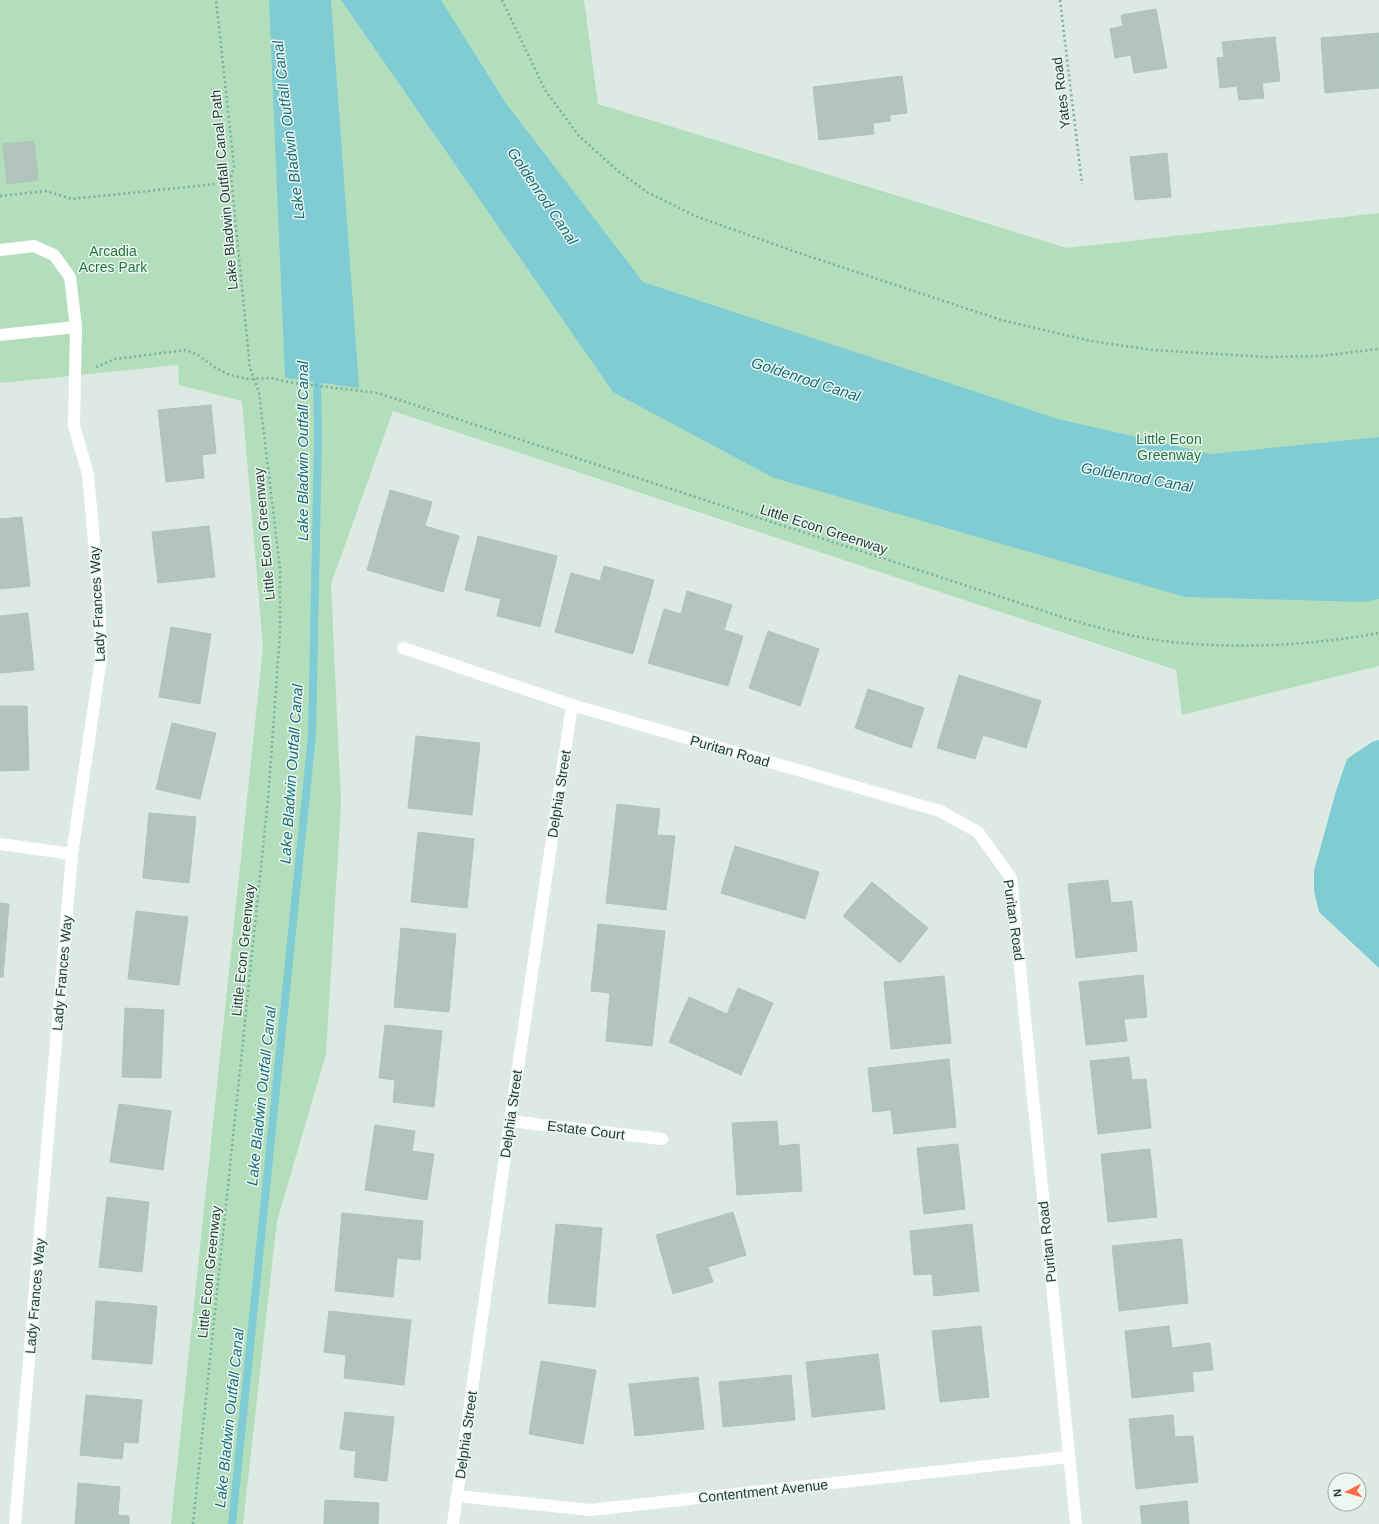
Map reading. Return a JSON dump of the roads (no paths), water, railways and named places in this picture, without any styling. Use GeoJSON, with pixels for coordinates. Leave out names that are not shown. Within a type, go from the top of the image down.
{"type":"FeatureCollection","features":[{"type":"Feature","properties":{"kind":"street","name":"Lady Frances Way"},"geometry":{"type":"LineString","coordinates":[[0,250],[34,246],[54,255],[70,277],[76,328],[74,426],[88,474],[99,599],[101,659],[72,854],[15,1524]]}},
{"type":"Feature","properties":{"kind":"street"},"geometry":{"type":"LineString","coordinates":[[0,335],[76,328]]}},
{"type":"Feature","properties":{"kind":"street","name":"Puritan Road"},"geometry":{"type":"LineString","coordinates":[[403,648],[572,705],[940,811],[978,832],[1011,878],[1068,1457],[1076,1524]]}},
{"type":"Feature","properties":{"kind":"street","name":"Delphia Street"},"geometry":{"type":"LineString","coordinates":[[453,1524],[510,1121],[572,705]]}},
{"type":"Feature","properties":{"kind":"street"},"geometry":{"type":"LineString","coordinates":[[0,844],[72,854]]}},
{"type":"Feature","properties":{"kind":"street","name":"Estate Court"},"geometry":{"type":"LineString","coordinates":[[510,1121],[662,1139]]}},
{"type":"Feature","properties":{"kind":"street","name":"Contentment Avenue"},"geometry":{"type":"LineString","coordinates":[[457,1496],[590,1510],[1068,1457]]}},
{"type":"Feature","properties":{"kind":"water"},"geometry":{"type":"Polygon","coordinates":[[[269,0],[331,0],[359,388],[285,378],[269,0]]]}},
{"type":"Feature","properties":{"kind":"water","name":"Goldenrod Canal"},"geometry":{"type":"Polygon","coordinates":[[[341,0],[441,0],[505,102],[643,282],[1058,419],[1211,454],[1379,437],[1379,599],[1364,602],[1185,597],[774,478],[613,392],[341,0]]]}},
{"type":"Feature","properties":{"kind":"water"},"geometry":{"type":"Polygon","coordinates":[[[1379,740],[1379,968],[1319,912],[1314,891],[1314,871],[1336,791],[1347,759],[1372,742],[1379,740]]]}},
{"type":"Feature","properties":{"kind":"waterway","name":"Lake Bladwin Outfall Canal"},"geometry":{"type":"LineString","coordinates":[[232,1524],[312,735],[318,441],[317,373]]}},
{"type":"Feature","properties":{"kind":"park label","name":"Arcadia Acres Park"},"geometry":{"type":"Point","coordinates":[113,260]}},
{"type":"Feature","properties":{"kind":"park label","name":"Little Econ Greenway"},"geometry":{"type":"Point","coordinates":[1169,448]}}]}
